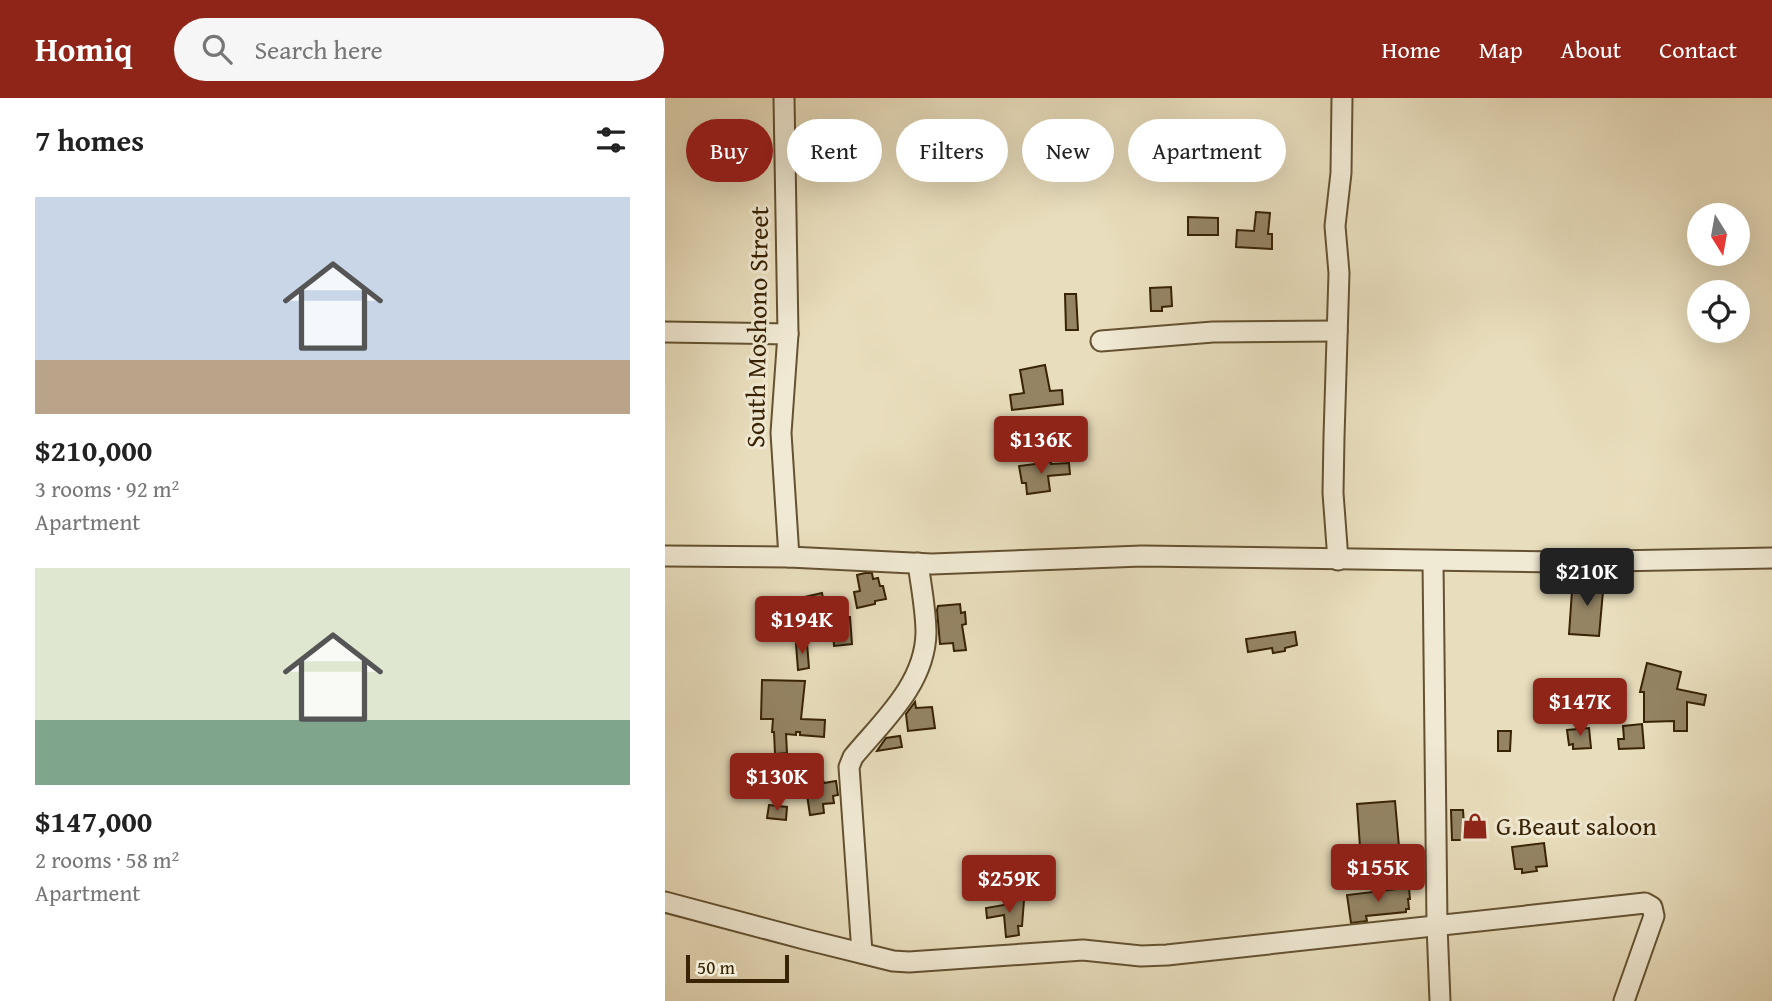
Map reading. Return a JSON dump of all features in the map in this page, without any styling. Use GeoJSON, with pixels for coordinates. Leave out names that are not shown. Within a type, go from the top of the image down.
{"type":"FeatureCollection","features":[{"type":"Feature","properties":{"kind":"street","name":"South Moshono Street"},"geometry":{"type":"LineString","coordinates":[[784,98],[788,334],[781,433],[789,557]]}},
{"type":"Feature","properties":{"kind":"street"},"geometry":{"type":"LineString","coordinates":[[1338,560],[1333,493],[1339,273],[1335,226],[1341,173],[1342,98]]}},
{"type":"Feature","properties":{"kind":"street"},"geometry":{"type":"LineString","coordinates":[[1101,341],[1213,332],[1337,331]]}},
{"type":"Feature","properties":{"kind":"street"},"geometry":{"type":"LineString","coordinates":[[665,332],[788,334]]}},
{"type":"Feature","properties":{"kind":"street"},"geometry":{"type":"LineString","coordinates":[[665,556],[789,557],[918,563],[995,563],[1142,556],[1433,562],[1772,558]]}},
{"type":"Feature","properties":{"kind":"street"},"geometry":{"type":"LineString","coordinates":[[1433,562],[1440,1001]]}},
{"type":"Feature","properties":{"kind":"street"},"geometry":{"type":"LineString","coordinates":[[862,953],[849,767],[853,757],[907,692],[918,671],[926,633],[918,563]]}},
{"type":"Feature","properties":{"kind":"street"},"geometry":{"type":"LineString","coordinates":[[665,902],[893,961],[909,962],[1083,950],[1154,956],[1649,905],[1654,910],[1654,916],[1624,1001]]}},
{"type":"Feature","properties":{"kind":"building"},"geometry":{"type":"Polygon","coordinates":[[[1256,212],[1270,213],[1268,234],[1272,234],[1272,249],[1236,247],[1237,230],[1254,231],[1256,212]]]}},
{"type":"Feature","properties":{"kind":"building"},"geometry":{"type":"Polygon","coordinates":[[[1188,217],[1218,218],[1218,235],[1188,235],[1188,217]]]}},
{"type":"Feature","properties":{"kind":"building"},"geometry":{"type":"Polygon","coordinates":[[[1171,287],[1172,306],[1162,307],[1162,311],[1151,311],[1150,288],[1171,287]]]}},
{"type":"Feature","properties":{"kind":"building"},"geometry":{"type":"Polygon","coordinates":[[[1065,294],[1076,294],[1078,330],[1066,330],[1065,294]]]}},
{"type":"Feature","properties":{"kind":"building"},"geometry":{"type":"Polygon","coordinates":[[[1045,365],[1050,391],[1062,390],[1063,404],[1012,410],[1010,395],[1024,393],[1020,370],[1045,365]]]}},
{"type":"Feature","properties":{"kind":"building"},"geometry":{"type":"Polygon","coordinates":[[[1069,463],[1070,474],[1048,476],[1050,491],[1027,494],[1019,466],[1069,463]]]}},
{"type":"Feature","properties":{"kind":"building"},"geometry":{"type":"Polygon","coordinates":[[[872,573],[873,579],[878,578],[886,599],[857,608],[854,592],[860,591],[857,575],[872,573]]]}},
{"type":"Feature","properties":{"kind":"building"},"geometry":{"type":"Polygon","coordinates":[[[1578,578],[1604,580],[1599,636],[1569,634],[1572,591],[1577,591],[1578,578]]]}},
{"type":"Feature","properties":{"kind":"building"},"geometry":{"type":"Polygon","coordinates":[[[822,593],[826,614],[804,619],[800,598],[822,593]]]}},
{"type":"Feature","properties":{"kind":"building"},"geometry":{"type":"Polygon","coordinates":[[[960,604],[961,613],[965,612],[966,624],[962,625],[966,650],[954,651],[953,643],[940,644],[937,610],[938,606],[960,604]]]}},
{"type":"Feature","properties":{"kind":"building"},"geometry":{"type":"Polygon","coordinates":[[[850,617],[852,644],[834,646],[832,618],[850,617]]]}},
{"type":"Feature","properties":{"kind":"building"},"geometry":{"type":"Polygon","coordinates":[[[1295,632],[1297,645],[1285,648],[1285,651],[1273,653],[1272,648],[1248,652],[1246,639],[1295,632]]]}},
{"type":"Feature","properties":{"kind":"building"},"geometry":{"type":"Polygon","coordinates":[[[807,643],[809,668],[798,670],[796,644],[807,643]]]}},
{"type":"Feature","properties":{"kind":"building"},"geometry":{"type":"Polygon","coordinates":[[[1647,663],[1681,672],[1677,689],[1706,695],[1704,705],[1687,702],[1687,731],[1674,731],[1674,721],[1644,722],[1644,692],[1640,692],[1647,663]]]}},
{"type":"Feature","properties":{"kind":"building"},"geometry":{"type":"Polygon","coordinates":[[[762,680],[805,681],[801,719],[825,720],[824,737],[800,735],[800,732],[796,732],[796,735],[786,734],[787,753],[775,754],[773,719],[761,719],[762,680]]]}},
{"type":"Feature","properties":{"kind":"building"},"geometry":{"type":"Polygon","coordinates":[[[915,702],[916,708],[932,707],[935,728],[908,731],[906,714],[915,702]]]}},
{"type":"Feature","properties":{"kind":"building"},"geometry":{"type":"Polygon","coordinates":[[[1642,724],[1644,748],[1619,749],[1618,739],[1624,739],[1623,726],[1642,724]]]}},
{"type":"Feature","properties":{"kind":"building"},"geometry":{"type":"Polygon","coordinates":[[[1589,728],[1591,748],[1573,749],[1573,744],[1569,745],[1567,730],[1589,728]]]}},
{"type":"Feature","properties":{"kind":"building"},"geometry":{"type":"Polygon","coordinates":[[[1498,731],[1511,731],[1510,751],[1498,751],[1498,731]]]}},
{"type":"Feature","properties":{"kind":"building"},"geometry":{"type":"Polygon","coordinates":[[[900,736],[902,747],[877,751],[886,738],[900,736]]]}},
{"type":"Feature","properties":{"kind":"building"},"geometry":{"type":"Polygon","coordinates":[[[765,770],[765,791],[741,795],[740,784],[747,783],[746,771],[765,770]]]}},
{"type":"Feature","properties":{"kind":"building"},"geometry":{"type":"Polygon","coordinates":[[[823,780],[824,783],[836,781],[838,795],[833,796],[834,803],[823,804],[824,813],[810,815],[806,788],[813,787],[812,781],[823,780]]]}},
{"type":"Feature","properties":{"kind":"building"},"geometry":{"type":"Polygon","coordinates":[[[1395,801],[1400,858],[1361,861],[1357,804],[1395,801]]]}},
{"type":"Feature","properties":{"kind":"building"},"geometry":{"type":"Polygon","coordinates":[[[769,805],[787,807],[786,820],[767,818],[769,805]]]}},
{"type":"Feature","properties":{"kind":"building"},"geometry":{"type":"Polygon","coordinates":[[[1451,810],[1463,810],[1465,840],[1452,840],[1451,810]]]}},
{"type":"Feature","properties":{"kind":"building"},"geometry":{"type":"Polygon","coordinates":[[[1544,843],[1547,866],[1536,867],[1537,871],[1522,873],[1522,869],[1515,869],[1512,847],[1544,843]]]}},
{"type":"Feature","properties":{"kind":"building"},"geometry":{"type":"Polygon","coordinates":[[[1409,888],[1409,909],[1406,909],[1406,912],[1366,916],[1367,921],[1351,923],[1347,895],[1409,888]]]}},
{"type":"Feature","properties":{"kind":"building"},"geometry":{"type":"Polygon","coordinates":[[[1005,900],[1024,900],[1022,926],[1018,926],[1019,935],[1006,937],[1004,915],[987,918],[986,908],[1004,905],[1005,900]]]}},
{"type":"Feature","properties":{"kind":"place","name":"G.Beaut saloon"},"geometry":{"type":"Point","coordinates":[1475,826]}}]}
